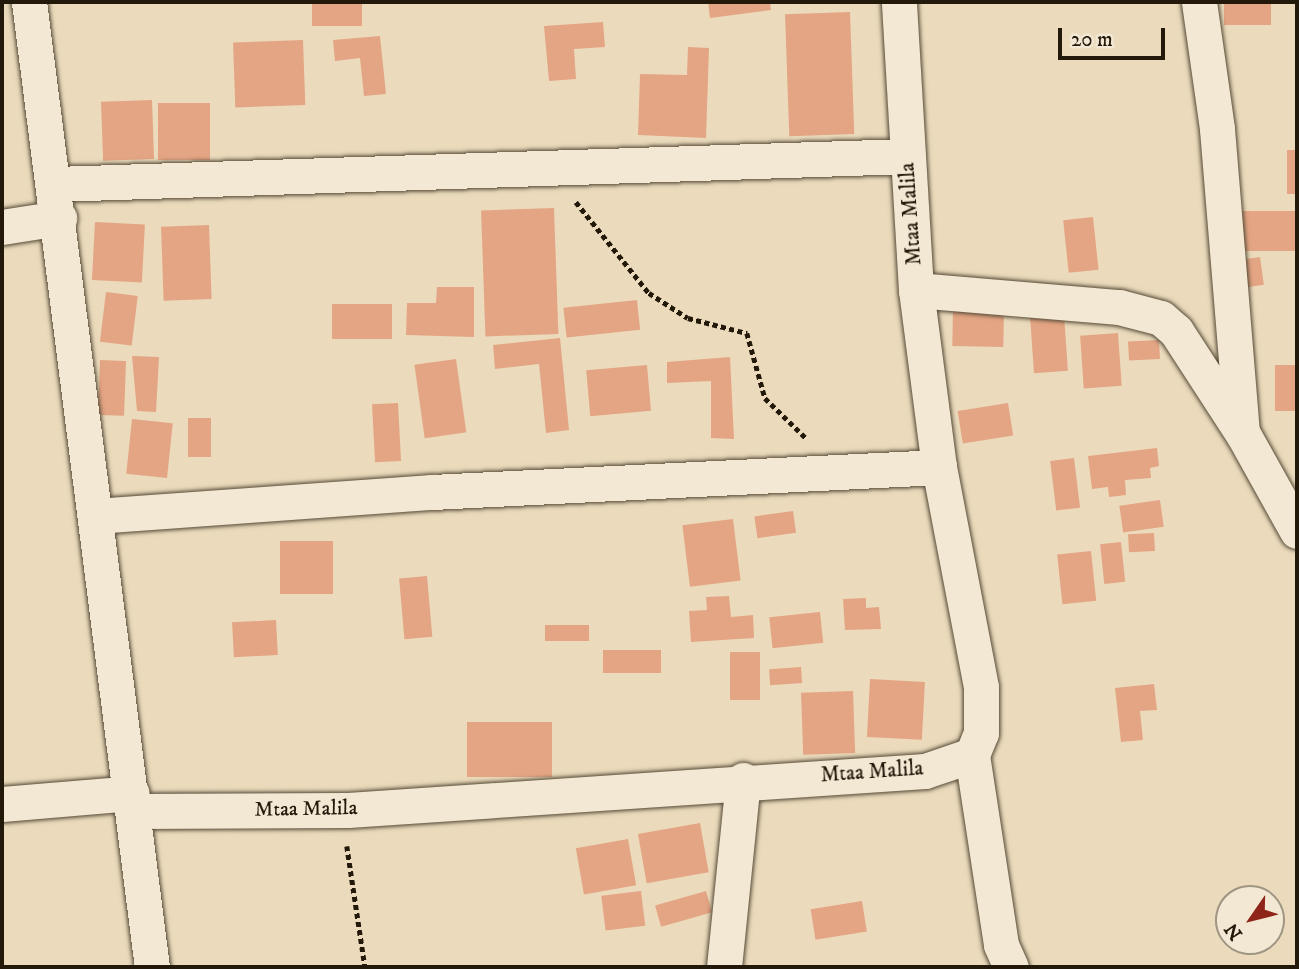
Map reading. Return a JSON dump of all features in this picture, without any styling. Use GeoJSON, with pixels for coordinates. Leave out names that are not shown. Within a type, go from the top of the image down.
{"type":"FeatureCollection","features":[{"type":"Feature","properties":{"kind":"street"},"geometry":{"type":"LineString","coordinates":[[29,2],[134,802],[152,967]]}},
{"type":"Feature","properties":{"kind":"street","name":"Mtaa Malila"},"geometry":{"type":"LineString","coordinates":[[2,804],[134,802],[348,810],[743,780],[925,771],[972,755],[981,733],[981,687],[939,467],[916,290],[899,2]]}},
{"type":"Feature","properties":{"kind":"street"},"geometry":{"type":"LineString","coordinates":[[1199,2],[1217,130],[1243,435]]}},
{"type":"Feature","properties":{"kind":"street"},"geometry":{"type":"LineString","coordinates":[[2,228],[57,201],[538,170],[907,156]]}},
{"type":"Feature","properties":{"kind":"street"},"geometry":{"type":"LineString","coordinates":[[916,290],[1119,307],[1161,318],[1176,331],[1243,435],[1297,531]]}},
{"type":"Feature","properties":{"kind":"street"},"geometry":{"type":"LineString","coordinates":[[95,516],[432,492],[842,474],[939,467]]}},
{"type":"Feature","properties":{"kind":"street"},"geometry":{"type":"LineString","coordinates":[[972,755],[1001,945],[1011,967]]}},
{"type":"Feature","properties":{"kind":"street"},"geometry":{"type":"LineString","coordinates":[[724,967],[743,780]]}},
{"type":"Feature","properties":{"kind":"path"},"geometry":{"type":"LineString","coordinates":[[538,170],[570,196],[649,293],[688,318],[747,333],[765,398],[842,474]]}},
{"type":"Feature","properties":{"kind":"path"},"geometry":{"type":"LineString","coordinates":[[348,810],[346,861],[365,967]]}},
{"type":"Feature","properties":{"kind":"building"},"geometry":{"type":"Polygon","coordinates":[[[312,2],[362,2],[362,26],[312,26],[312,2]]]}},
{"type":"Feature","properties":{"kind":"building"},"geometry":{"type":"Polygon","coordinates":[[[708,2],[770,2],[771,10],[710,18],[708,2]]]}},
{"type":"Feature","properties":{"kind":"building"},"geometry":{"type":"Polygon","coordinates":[[[1224,2],[1271,2],[1271,25],[1224,25],[1224,2]]]}},
{"type":"Feature","properties":{"kind":"building"},"geometry":{"type":"Polygon","coordinates":[[[850,12],[854,134],[789,136],[785,14],[850,12]]]}},
{"type":"Feature","properties":{"kind":"building"},"geometry":{"type":"Polygon","coordinates":[[[603,22],[605,47],[574,49],[576,79],[549,81],[544,26],[603,22]]]}},
{"type":"Feature","properties":{"kind":"building"},"geometry":{"type":"Polygon","coordinates":[[[380,36],[386,94],[364,96],[360,58],[335,61],[333,40],[380,36]]]}},
{"type":"Feature","properties":{"kind":"building"},"geometry":{"type":"Polygon","coordinates":[[[303,40],[305,105],[235,107],[233,42],[303,40]]]}},
{"type":"Feature","properties":{"kind":"building"},"geometry":{"type":"Polygon","coordinates":[[[688,47],[709,48],[706,138],[638,135],[640,74],[687,75],[688,47]]]}},
{"type":"Feature","properties":{"kind":"building"},"geometry":{"type":"Polygon","coordinates":[[[152,100],[154,159],[103,161],[101,102],[152,100]]]}},
{"type":"Feature","properties":{"kind":"building"},"geometry":{"type":"Polygon","coordinates":[[[158,103],[210,103],[210,160],[158,160],[158,103]]]}},
{"type":"Feature","properties":{"kind":"building"},"geometry":{"type":"Polygon","coordinates":[[[1287,150],[1297,150],[1297,194],[1287,194],[1287,150]]]}},
{"type":"Feature","properties":{"kind":"building"},"geometry":{"type":"Polygon","coordinates":[[[554,208],[558,334],[485,336],[481,211],[554,208]]]}},
{"type":"Feature","properties":{"kind":"building"},"geometry":{"type":"Polygon","coordinates":[[[1242,211],[1297,211],[1297,251],[1242,251],[1242,211]]]}},
{"type":"Feature","properties":{"kind":"building"},"geometry":{"type":"Polygon","coordinates":[[[1093,217],[1099,270],[1069,273],[1063,220],[1093,217]]]}},
{"type":"Feature","properties":{"kind":"building"},"geometry":{"type":"Polygon","coordinates":[[[95,222],[145,225],[142,283],[92,280],[95,222]]]}},
{"type":"Feature","properties":{"kind":"building"},"geometry":{"type":"Polygon","coordinates":[[[209,225],[212,299],[164,301],[161,227],[209,225]]]}},
{"type":"Feature","properties":{"kind":"building"},"geometry":{"type":"Polygon","coordinates":[[[1260,257],[1264,285],[1243,288],[1239,260],[1260,257]]]}},
{"type":"Feature","properties":{"kind":"building"},"geometry":{"type":"Polygon","coordinates":[[[437,287],[474,287],[474,337],[406,335],[407,303],[436,303],[437,287]]]}},
{"type":"Feature","properties":{"kind":"building"},"geometry":{"type":"Polygon","coordinates":[[[106,292],[138,296],[132,346],[100,342],[106,292]]]}},
{"type":"Feature","properties":{"kind":"building"},"geometry":{"type":"Polygon","coordinates":[[[637,300],[640,330],[567,338],[563,308],[637,300]]]}},
{"type":"Feature","properties":{"kind":"building"},"geometry":{"type":"Polygon","coordinates":[[[332,304],[392,304],[392,339],[332,339],[332,304]]]}},
{"type":"Feature","properties":{"kind":"building"},"geometry":{"type":"Polygon","coordinates":[[[953,306],[1004,307],[1003,347],[952,346],[953,306]]]}},
{"type":"Feature","properties":{"kind":"building"},"geometry":{"type":"Polygon","coordinates":[[[1064,315],[1068,371],[1034,373],[1030,317],[1064,315]]]}},
{"type":"Feature","properties":{"kind":"building"},"geometry":{"type":"Polygon","coordinates":[[[1118,333],[1122,386],[1084,389],[1080,336],[1118,333]]]}},
{"type":"Feature","properties":{"kind":"building"},"geometry":{"type":"Polygon","coordinates":[[[560,338],[569,430],[546,433],[539,364],[495,369],[493,345],[560,338]]]}},
{"type":"Feature","properties":{"kind":"building"},"geometry":{"type":"Polygon","coordinates":[[[1159,340],[1160,359],[1129,361],[1128,342],[1159,340]]]}},
{"type":"Feature","properties":{"kind":"building"},"geometry":{"type":"Polygon","coordinates":[[[132,356],[159,357],[156,412],[137,411],[132,356]]]}},
{"type":"Feature","properties":{"kind":"building"},"geometry":{"type":"Polygon","coordinates":[[[730,357],[734,439],[711,438],[711,381],[667,383],[667,362],[730,357]]]}},
{"type":"Feature","properties":{"kind":"building"},"geometry":{"type":"Polygon","coordinates":[[[456,359],[466,432],[425,438],[414,365],[456,359]]]}},
{"type":"Feature","properties":{"kind":"building"},"geometry":{"type":"Polygon","coordinates":[[[100,360],[126,361],[124,416],[98,415],[100,360]]]}},
{"type":"Feature","properties":{"kind":"building"},"geometry":{"type":"Polygon","coordinates":[[[647,365],[651,411],[590,416],[586,370],[647,365]]]}},
{"type":"Feature","properties":{"kind":"building"},"geometry":{"type":"Polygon","coordinates":[[[1275,365],[1297,365],[1297,411],[1275,411],[1275,365]]]}},
{"type":"Feature","properties":{"kind":"building"},"geometry":{"type":"Polygon","coordinates":[[[398,403],[401,461],[375,462],[372,404],[398,403]]]}},
{"type":"Feature","properties":{"kind":"building"},"geometry":{"type":"Polygon","coordinates":[[[1008,403],[1013,436],[963,444],[958,411],[1008,403]]]}},
{"type":"Feature","properties":{"kind":"building"},"geometry":{"type":"Polygon","coordinates":[[[188,418],[211,418],[211,457],[188,457],[188,418]]]}},
{"type":"Feature","properties":{"kind":"building"},"geometry":{"type":"Polygon","coordinates":[[[132,419],[173,423],[167,478],[126,474],[132,419]]]}},
{"type":"Feature","properties":{"kind":"building"},"geometry":{"type":"Polygon","coordinates":[[[1157,448],[1159,466],[1150,468],[1151,478],[1125,480],[1126,495],[1109,497],[1108,487],[1092,489],[1088,456],[1157,448]]]}},
{"type":"Feature","properties":{"kind":"building"},"geometry":{"type":"Polygon","coordinates":[[[1074,458],[1080,508],[1056,511],[1050,461],[1074,458]]]}},
{"type":"Feature","properties":{"kind":"building"},"geometry":{"type":"Polygon","coordinates":[[[1160,500],[1164,527],[1123,532],[1119,506],[1160,500]]]}},
{"type":"Feature","properties":{"kind":"building"},"geometry":{"type":"Polygon","coordinates":[[[793,511],[796,533],[757,538],[754,516],[793,511]]]}},
{"type":"Feature","properties":{"kind":"building"},"geometry":{"type":"Polygon","coordinates":[[[733,519],[741,581],[690,587],[682,525],[733,519]]]}},
{"type":"Feature","properties":{"kind":"building"},"geometry":{"type":"Polygon","coordinates":[[[1154,533],[1155,551],[1129,552],[1128,534],[1154,533]]]}},
{"type":"Feature","properties":{"kind":"building"},"geometry":{"type":"Polygon","coordinates":[[[280,541],[333,541],[333,594],[280,594],[280,541]]]}},
{"type":"Feature","properties":{"kind":"building"},"geometry":{"type":"Polygon","coordinates":[[[1121,542],[1125,582],[1104,584],[1100,544],[1121,542]]]}},
{"type":"Feature","properties":{"kind":"building"},"geometry":{"type":"Polygon","coordinates":[[[1091,551],[1096,601],[1062,604],[1057,555],[1091,551]]]}},
{"type":"Feature","properties":{"kind":"building"},"geometry":{"type":"Polygon","coordinates":[[[427,576],[432,637],[404,639],[399,578],[427,576]]]}},
{"type":"Feature","properties":{"kind":"building"},"geometry":{"type":"Polygon","coordinates":[[[729,596],[731,617],[753,615],[754,638],[691,642],[689,611],[707,610],[706,597],[729,596]]]}},
{"type":"Feature","properties":{"kind":"building"},"geometry":{"type":"Polygon","coordinates":[[[866,598],[866,608],[879,607],[881,629],[845,630],[843,599],[866,598]]]}},
{"type":"Feature","properties":{"kind":"building"},"geometry":{"type":"Polygon","coordinates":[[[820,612],[823,643],[773,648],[769,617],[820,612]]]}},
{"type":"Feature","properties":{"kind":"building"},"geometry":{"type":"Polygon","coordinates":[[[276,620],[278,655],[234,657],[232,622],[276,620]]]}},
{"type":"Feature","properties":{"kind":"building"},"geometry":{"type":"Polygon","coordinates":[[[545,625],[589,625],[589,641],[545,641],[545,625]]]}},
{"type":"Feature","properties":{"kind":"building"},"geometry":{"type":"Polygon","coordinates":[[[603,650],[661,650],[661,673],[603,673],[603,650]]]}},
{"type":"Feature","properties":{"kind":"building"},"geometry":{"type":"Polygon","coordinates":[[[730,652],[760,652],[760,700],[730,700],[730,652]]]}},
{"type":"Feature","properties":{"kind":"building"},"geometry":{"type":"Polygon","coordinates":[[[801,667],[802,683],[770,685],[769,669],[801,667]]]}},
{"type":"Feature","properties":{"kind":"building"},"geometry":{"type":"Polygon","coordinates":[[[870,679],[925,682],[922,740],[867,737],[870,679]]]}},
{"type":"Feature","properties":{"kind":"building"},"geometry":{"type":"Polygon","coordinates":[[[1154,684],[1157,710],[1140,711],[1143,740],[1121,742],[1115,688],[1154,684]]]}},
{"type":"Feature","properties":{"kind":"building"},"geometry":{"type":"Polygon","coordinates":[[[853,691],[855,753],[803,755],[801,693],[853,691]]]}},
{"type":"Feature","properties":{"kind":"building"},"geometry":{"type":"Polygon","coordinates":[[[467,722],[552,722],[552,777],[467,777],[467,722]]]}},
{"type":"Feature","properties":{"kind":"building"},"geometry":{"type":"Polygon","coordinates":[[[700,823],[709,872],[647,883],[638,834],[700,823]]]}},
{"type":"Feature","properties":{"kind":"building"},"geometry":{"type":"Polygon","coordinates":[[[628,839],[636,885],[584,894],[576,848],[628,839]]]}},
{"type":"Feature","properties":{"kind":"building"},"geometry":{"type":"Polygon","coordinates":[[[641,891],[645,926],[606,931],[601,896],[641,891]]]}},
{"type":"Feature","properties":{"kind":"building"},"geometry":{"type":"Polygon","coordinates":[[[706,891],[712,912],[661,927],[655,906],[706,891]]]}},
{"type":"Feature","properties":{"kind":"building"},"geometry":{"type":"Polygon","coordinates":[[[862,901],[867,932],[815,940],[811,909],[862,901]]]}}]}
